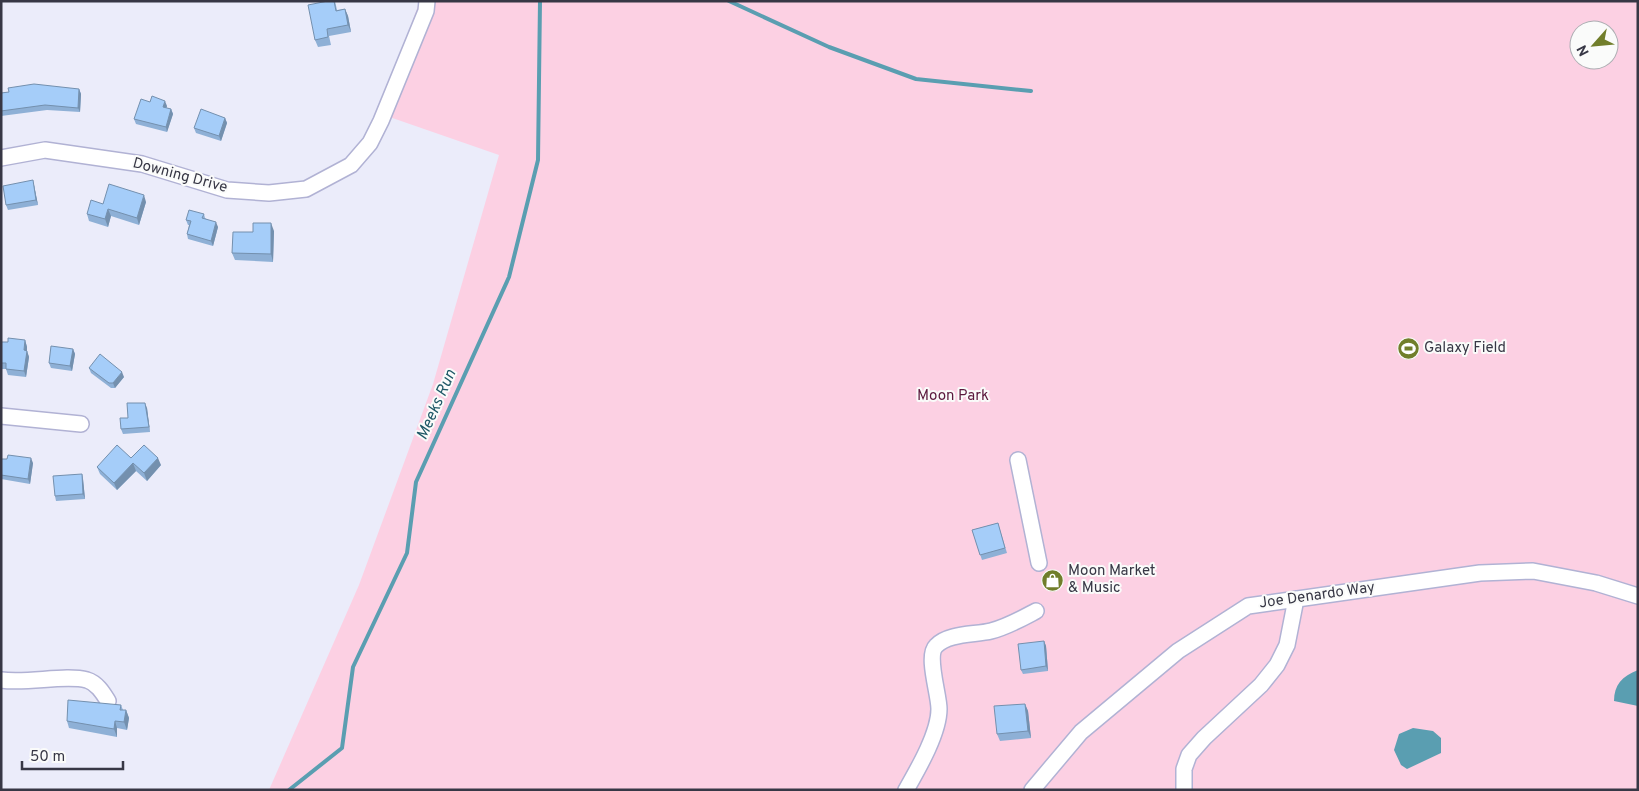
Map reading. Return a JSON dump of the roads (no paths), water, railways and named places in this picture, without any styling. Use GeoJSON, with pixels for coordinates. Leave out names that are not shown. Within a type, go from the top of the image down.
{"type":"FeatureCollection","features":[{"type":"Feature","properties":{"kind":"street","name":"Downing Drive"},"geometry":{"type":"LineString","coordinates":[[1,158],[45,150],[142,164],[227,190],[269,193],[306,189],[351,166],[370,142],[382,121],[426,11],[427,1]]}},
{"type":"Feature","properties":{"kind":"street"},"geometry":{"type":"LineString","coordinates":[[1,416],[81,424]]}},
{"type":"Feature","properties":{"kind":"street"},"geometry":{"type":"LineString","coordinates":[[1018,460],[1039,563]]}},
{"type":"Feature","properties":{"kind":"street","name":"Joe Denardo Way"},"geometry":{"type":"LineString","coordinates":[[1032,790],[1081,732],[1178,651],[1248,606],[1480,573],[1533,571],[1596,583],[1638,596]]}},
{"type":"Feature","properties":{"kind":"street"},"geometry":{"type":"LineString","coordinates":[[1184,790],[1184,769],[1189,755],[1204,738],[1261,685],[1277,666],[1287,644],[1296,600]]}},
{"type":"Feature","properties":{"kind":"street"},"geometry":{"type":"LineString","coordinates":[[906,790],[919,767],[934,731],[939,710],[932,662],[932,653],[935,646],[944,641],[999,628],[1036,611]]}},
{"type":"Feature","properties":{"kind":"street"},"geometry":{"type":"LineString","coordinates":[[1,680],[18,682],[68,679],[88,680],[100,688],[108,702]]}},
{"type":"Feature","properties":{"kind":"water"},"geometry":{"type":"Polygon","coordinates":[[[1638,670],[1638,706],[1614,701],[1615,690],[1623,678],[1638,670]]]}},
{"type":"Feature","properties":{"kind":"water"},"geometry":{"type":"Polygon","coordinates":[[[1413,728],[1433,731],[1441,738],[1441,753],[1407,769],[1401,765],[1394,750],[1399,734],[1413,728]]]}},
{"type":"Feature","properties":{"kind":"waterway","name":"Meeks Run"},"geometry":{"type":"LineString","coordinates":[[289,790],[342,748],[353,667],[407,553],[416,482],[509,277],[538,160],[540,1]]}},
{"type":"Feature","properties":{"kind":"waterway"},"geometry":{"type":"LineString","coordinates":[[729,1],[829,47],[916,79],[1031,91]]}},
{"type":"Feature","properties":{"kind":"place","name":"Galaxy Field"},"geometry":{"type":"Point","coordinates":[1408,348]}},
{"type":"Feature","properties":{"kind":"place","name":"Moon Market & Music"},"geometry":{"type":"Point","coordinates":[1052,580]}},
{"type":"Feature","properties":{"kind":"park label","name":"Moon Park"},"geometry":{"type":"Point","coordinates":[953,396]}}]}
